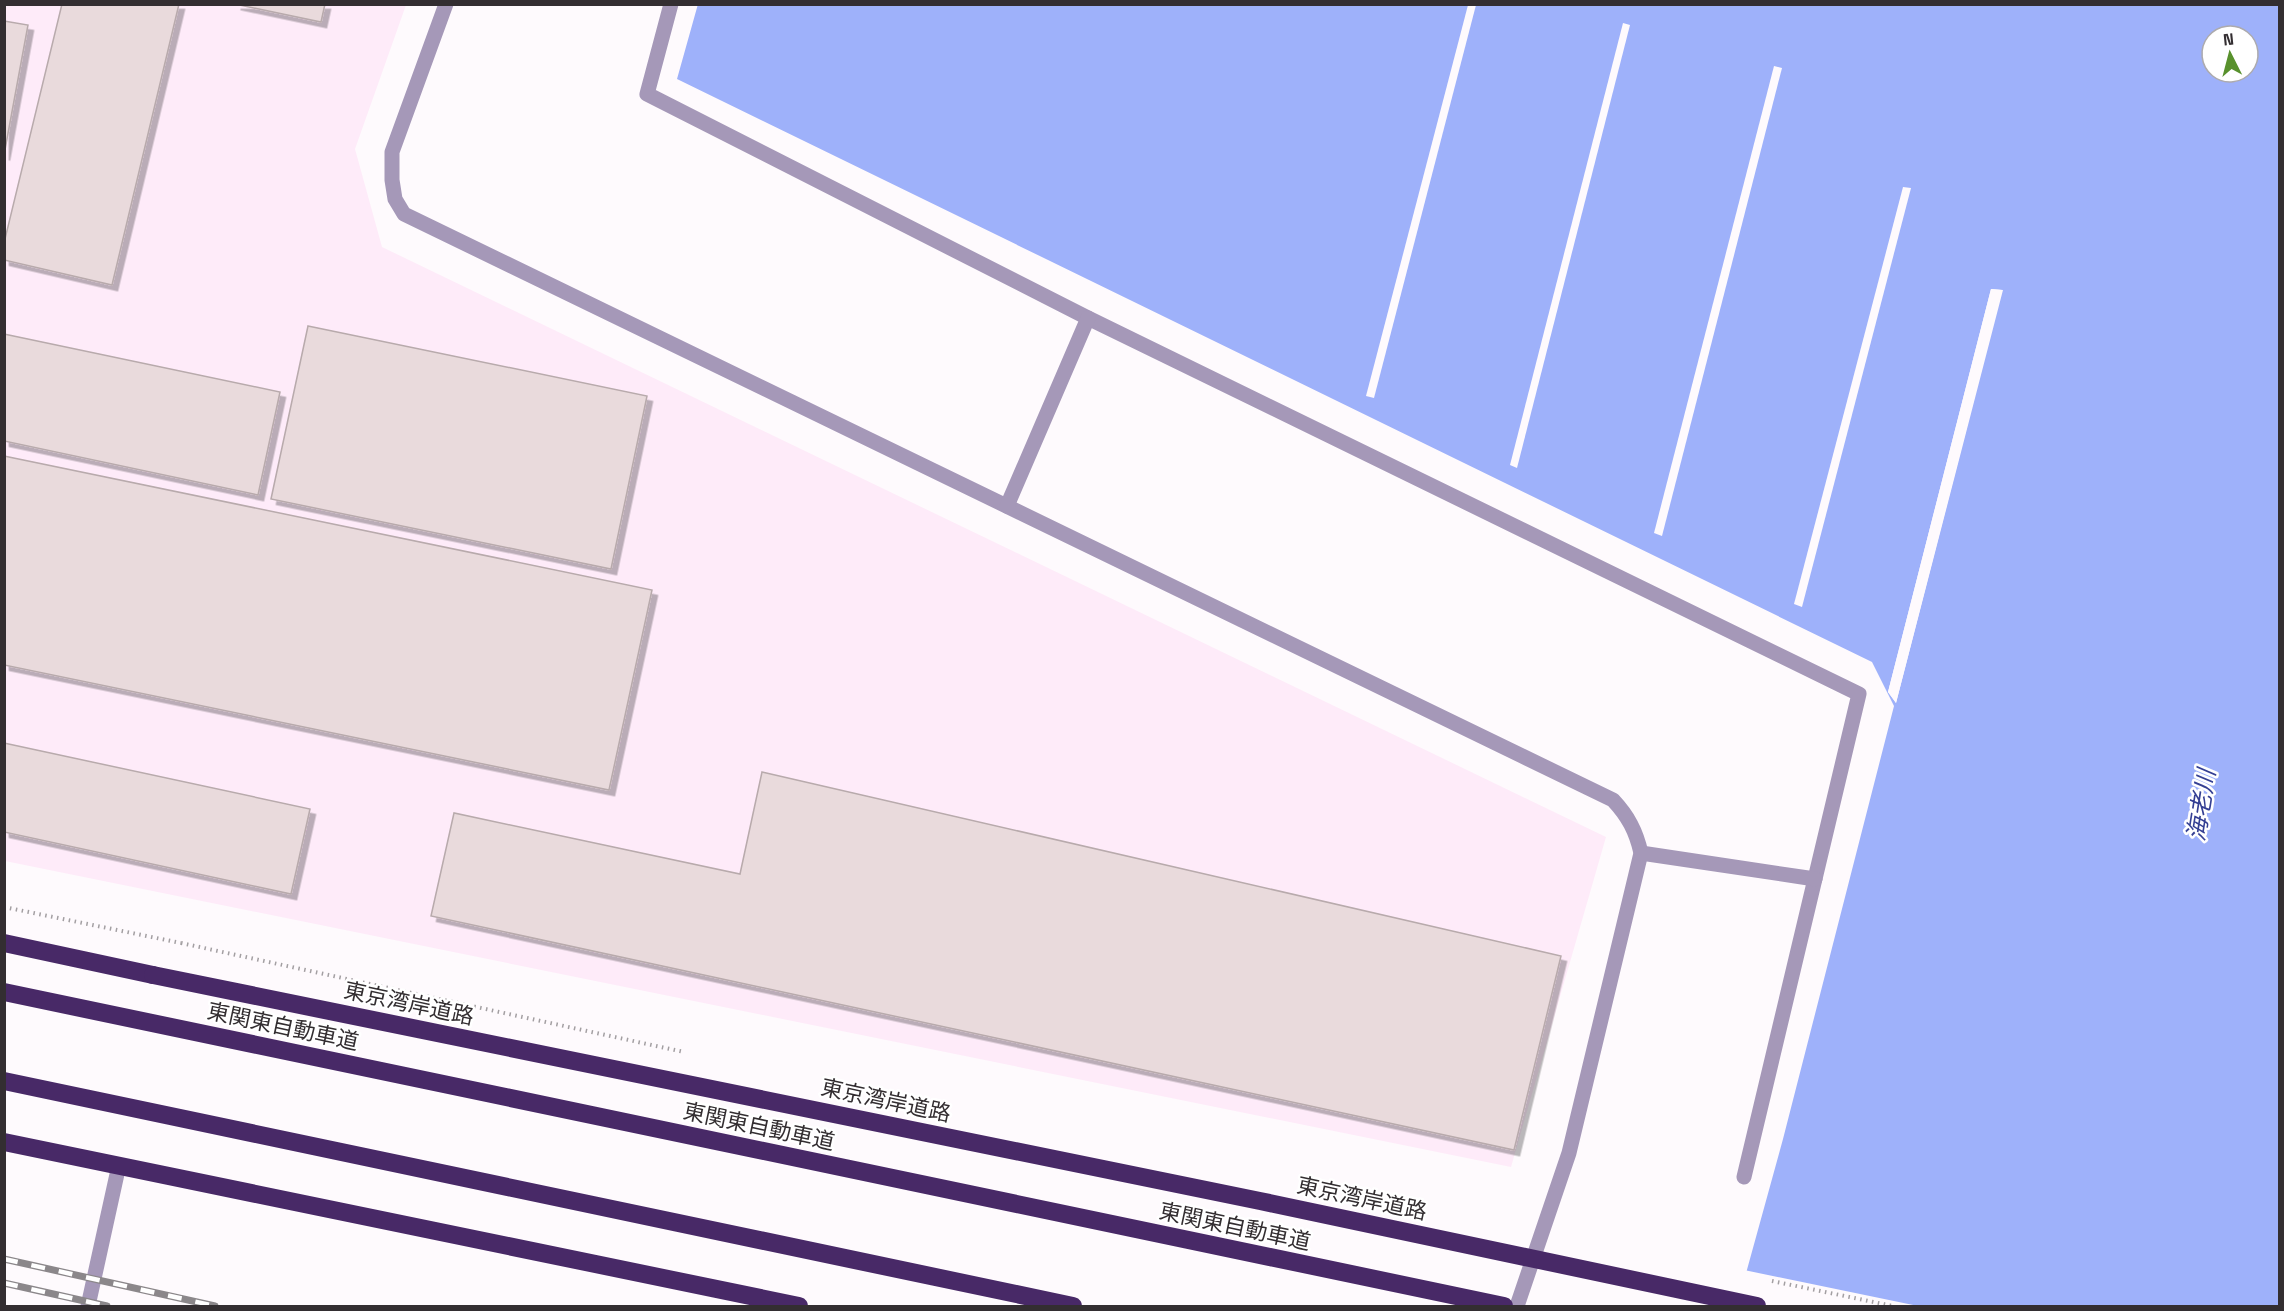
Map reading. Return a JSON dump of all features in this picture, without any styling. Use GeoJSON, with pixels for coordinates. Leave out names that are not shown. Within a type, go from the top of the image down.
{"type":"FeatureCollection","features":[{"type":"Feature","properties":{"kind":"highway","name":"東京湾岸道路"},"geometry":{"type":"LineString","coordinates":[[4,943],[1757,1306]]}},
{"type":"Feature","properties":{"kind":"highway","name":"東関東自動車道"},"geometry":{"type":"LineString","coordinates":[[4,992],[1504,1306]]}},
{"type":"Feature","properties":{"kind":"highway"},"geometry":{"type":"LineString","coordinates":[[4,1081],[1073,1306]]}},
{"type":"Feature","properties":{"kind":"highway"},"geometry":{"type":"LineString","coordinates":[[4,1142],[799,1306]]}},
{"type":"Feature","properties":{"kind":"street"},"geometry":{"type":"LineString","coordinates":[[446,4],[392,152],[395,199],[404,214],[1613,800],[1625,813],[1636,832],[1641,853],[1569,1153],[1517,1306]]}},
{"type":"Feature","properties":{"kind":"street"},"geometry":{"type":"LineString","coordinates":[[671,4],[647,94],[1088,318],[1859,694],[1744,1177]]}},
{"type":"Feature","properties":{"kind":"street"},"geometry":{"type":"LineString","coordinates":[[1007,506],[1088,318]]}},
{"type":"Feature","properties":{"kind":"street"},"geometry":{"type":"LineString","coordinates":[[1641,853],[1815,879]]}},
{"type":"Feature","properties":{"kind":"street"},"geometry":{"type":"LineString","coordinates":[[88,1306],[119,1166]]}},
{"type":"Feature","properties":{"kind":"path"},"geometry":{"type":"LineString","coordinates":[[4,907],[181,943]]}},
{"type":"Feature","properties":{"kind":"shaded area"},"geometry":{"type":"Polygon","coordinates":[[[4,5],[406,5],[355,149],[382,247],[1606,837],[1511,1167],[5,861],[4,5]]]}},
{"type":"Feature","properties":{"kind":"water","name":"海老川"},"geometry":{"type":"Polygon","coordinates":[[[698,4],[2279,5],[2279,1306],[1737,1306],[1783,1139],[1894,706],[1872,662],[677,79],[698,4]],[[1991,289],[1888,692],[1896,703],[2002,290],[1991,289]]]}},
{"type":"Feature","properties":{"kind":"pier"},"geometry":{"type":"Polygon","coordinates":[[[1468,5],[1476,5],[1374,398],[1366,396],[1468,5]]]}},
{"type":"Feature","properties":{"kind":"pier"},"geometry":{"type":"Polygon","coordinates":[[[1623,23],[1630,25],[1517,468],[1510,465],[1623,23]]]}},
{"type":"Feature","properties":{"kind":"pier"},"geometry":{"type":"Polygon","coordinates":[[[1774,66],[1782,68],[1662,536],[1654,533],[1774,66]]]}},
{"type":"Feature","properties":{"kind":"pier"},"geometry":{"type":"Polygon","coordinates":[[[1903,187],[1911,188],[1802,607],[1794,604],[1903,187]]]}},
{"type":"Feature","properties":{"kind":"pier"},"geometry":{"type":"Polygon","coordinates":[[[1991,289],[2003,290],[1896,703],[1888,692],[1991,289]],[[1994,292],[1892,691],[1895,696],[1999,293],[1994,292]]]}},
{"type":"Feature","properties":{"kind":"pier"},"geometry":{"type":"Polygon","coordinates":[[[1744,1270],[1918,1306],[1734,1306],[1744,1270]]]}},
{"type":"Feature","properties":{"kind":"building"},"geometry":{"type":"Polygon","coordinates":[[[62,4],[179,4],[112,285],[4,260],[4,243],[62,4]]]}},
{"type":"Feature","properties":{"kind":"building"},"geometry":{"type":"Polygon","coordinates":[[[235,4],[325,4],[321,22],[235,4]]]}},
{"type":"Feature","properties":{"kind":"building"},"geometry":{"type":"Polygon","coordinates":[[[4,21],[28,25],[4,155],[4,21]]]}},
{"type":"Feature","properties":{"kind":"building"},"geometry":{"type":"Polygon","coordinates":[[[308,326],[647,396],[611,569],[271,499],[308,326]]]}},
{"type":"Feature","properties":{"kind":"building"},"geometry":{"type":"Polygon","coordinates":[[[4,334],[280,392],[258,495],[4,441],[4,334]]]}},
{"type":"Feature","properties":{"kind":"building"},"geometry":{"type":"Polygon","coordinates":[[[4,456],[652,590],[609,790],[4,665],[4,456]]]}},
{"type":"Feature","properties":{"kind":"building"},"geometry":{"type":"Polygon","coordinates":[[[4,743],[310,809],[291,894],[4,832],[4,743]]]}},
{"type":"Feature","properties":{"kind":"building"},"geometry":{"type":"Polygon","coordinates":[[[762,772],[1561,956],[1514,1150],[431,916],[454,813],[740,874],[762,772]]]}},
{"type":"Feature","properties":{"kind":"railway"},"geometry":{"type":"LineString","coordinates":[[4,1259],[215,1306]]}},
{"type":"Feature","properties":{"kind":"railway"},"geometry":{"type":"LineString","coordinates":[[4,1283],[107,1306]]}}]}
